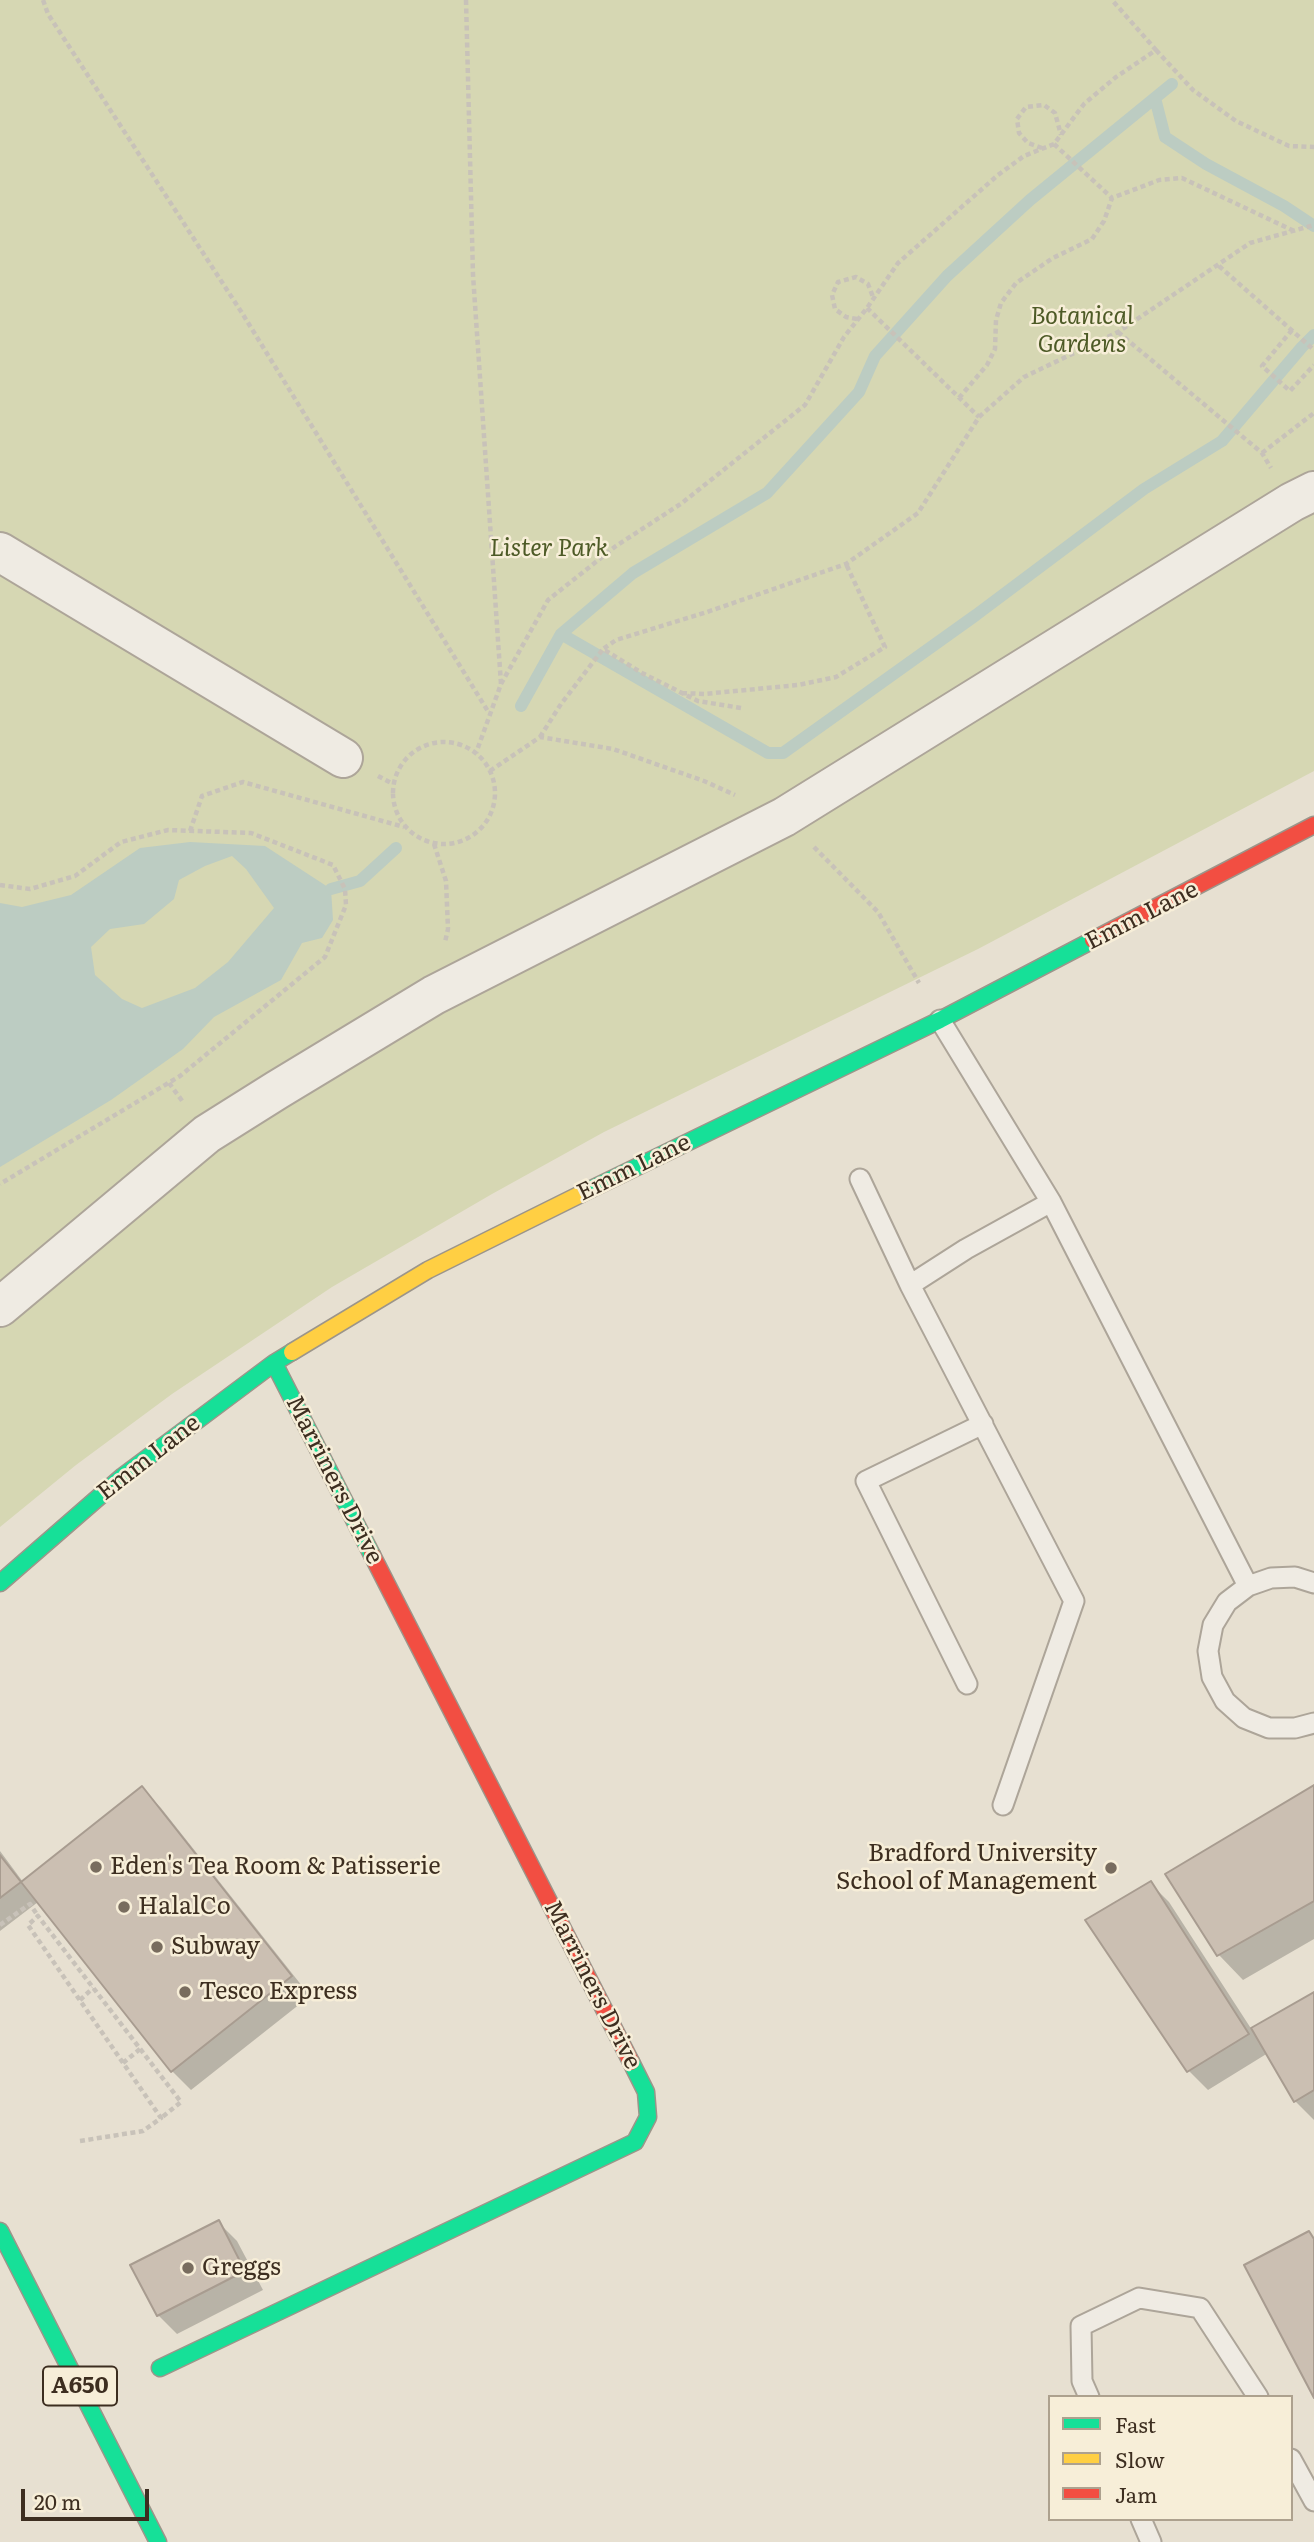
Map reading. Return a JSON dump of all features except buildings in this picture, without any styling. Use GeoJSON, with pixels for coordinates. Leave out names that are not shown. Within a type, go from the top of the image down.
{"type":"FeatureCollection","features":[{"type":"Feature","properties":{"kind":"main road","name":"Emm Lane"},"geometry":{"type":"LineString","coordinates":[[0,1583],[123,1476],[274,1363],[428,1270],[940,1020],[1314,825]]}},
{"type":"Feature","properties":{"kind":"main road","name":"Marriners Drive"},"geometry":{"type":"LineString","coordinates":[[160,2368],[635,2142],[648,2117],[646,2092],[274,1363]]}},
{"type":"Feature","properties":{"kind":"main road","name":"A650"},"geometry":{"type":"LineString","coordinates":[[0,2231],[158,2542]]}},
{"type":"Feature","properties":{"kind":"street"},"geometry":{"type":"LineString","coordinates":[[0,1307],[207,1134],[434,995],[784,817],[1269,516],[1314,491]]}},
{"type":"Feature","properties":{"kind":"street"},"geometry":{"type":"LineString","coordinates":[[0,552],[343,758]]}},
{"type":"Feature","properties":{"kind":"lane"},"geometry":{"type":"LineString","coordinates":[[940,1020],[1051,1202],[1248,1586]]}},
{"type":"Feature","properties":{"kind":"lane"},"geometry":{"type":"LineString","coordinates":[[860,1179],[910,1284],[1074,1601],[1003,1805]]}},
{"type":"Feature","properties":{"kind":"lane"},"geometry":{"type":"LineString","coordinates":[[910,1284],[966,1249],[1051,1202]]}},
{"type":"Feature","properties":{"kind":"lane"},"geometry":{"type":"LineString","coordinates":[[967,1685],[866,1481],[983,1424]]}},
{"type":"Feature","properties":{"kind":"lane"},"geometry":{"type":"LineString","coordinates":[[1314,1583],[1294,1577],[1271,1578],[1248,1586],[1227,1602],[1213,1625],[1208,1651],[1212,1677],[1224,1701],[1244,1718],[1269,1728],[1295,1728],[1314,1723]]}},
{"type":"Feature","properties":{"kind":"lane"},"geometry":{"type":"LineString","coordinates":[[1087,2395],[1082,2381],[1081,2326],[1139,2298],[1200,2308],[1257,2395]]}},
{"type":"Feature","properties":{"kind":"lane"},"geometry":{"type":"LineString","coordinates":[[1293,2463],[1314,2501]]}},
{"type":"Feature","properties":{"kind":"lane"},"geometry":{"type":"LineString","coordinates":[[1142,2521],[1151,2542]]}},
{"type":"Feature","properties":{"kind":"path"},"geometry":{"type":"LineString","coordinates":[[43,0],[48,14],[242,313],[489,713]]}},
{"type":"Feature","properties":{"kind":"path"},"geometry":{"type":"LineString","coordinates":[[467,0],[473,275],[501,684]]}},
{"type":"Feature","properties":{"kind":"path"},"geometry":{"type":"LineString","coordinates":[[1112,0],[1193,90],[1236,121],[1289,146],[1314,148]]}},
{"type":"Feature","properties":{"kind":"path"},"geometry":{"type":"LineString","coordinates":[[476,753],[501,684],[548,600],[616,546],[682,503],[805,405],[844,337],[898,263],[998,175],[1024,156],[1054,144],[1084,104],[1116,77],[1156,50]]}},
{"type":"Feature","properties":{"kind":"path"},"geometry":{"type":"LineString","coordinates":[[1043,149],[1028,143],[1019,133],[1017,119],[1026,107],[1044,105],[1055,113],[1061,135]]}},
{"type":"Feature","properties":{"kind":"path"},"geometry":{"type":"LineString","coordinates":[[1054,144],[1112,198]]}},
{"type":"Feature","properties":{"kind":"path"},"geometry":{"type":"LineString","coordinates":[[959,398],[987,365],[995,349],[996,320],[1001,303],[1016,283],[1053,258],[1092,239],[1104,220],[1112,198],[1159,180],[1182,178],[1294,231]]}},
{"type":"Feature","properties":{"kind":"path"},"geometry":{"type":"LineString","coordinates":[[490,771],[540,737],[600,653],[616,639],[706,612],[846,564],[918,513],[979,417],[1024,377],[1118,332],[1250,243],[1314,225]]}},
{"type":"Feature","properties":{"kind":"path"},"geometry":{"type":"LineString","coordinates":[[1219,266],[1312,349]]}},
{"type":"Feature","properties":{"kind":"path"},"geometry":{"type":"LineString","coordinates":[[857,319],[846,317],[835,309],[832,295],[838,282],[856,277],[868,284],[874,298]]}},
{"type":"Feature","properties":{"kind":"path"},"geometry":{"type":"LineString","coordinates":[[867,308],[979,417]]}},
{"type":"Feature","properties":{"kind":"path"},"geometry":{"type":"LineString","coordinates":[[1292,330],[1262,366],[1290,391],[1314,365]]}},
{"type":"Feature","properties":{"kind":"path"},"geometry":{"type":"LineString","coordinates":[[1118,332],[1238,433]]}},
{"type":"Feature","properties":{"kind":"path"},"geometry":{"type":"LineString","coordinates":[[1262,453],[1314,413]]}},
{"type":"Feature","properties":{"kind":"path"},"geometry":{"type":"LineString","coordinates":[[680,693],[704,694],[798,685],[836,677],[885,648],[846,564]]}},
{"type":"Feature","properties":{"kind":"path"},"geometry":{"type":"LineString","coordinates":[[600,653],[698,701],[741,708]]}},
{"type":"Feature","properties":{"kind":"path"},"geometry":{"type":"LineString","coordinates":[[540,737],[613,749],[704,781],[784,817],[878,912],[940,1020]]}},
{"type":"Feature","properties":{"kind":"path"},"geometry":{"type":"LineString","coordinates":[[443,741],[460,744],[476,753],[490,771],[495,787],[495,803],[489,818],[479,831],[466,840],[450,845],[433,844],[418,838],[405,828],[397,815],[393,784],[399,768],[410,754],[426,745],[443,741]]}},
{"type":"Feature","properties":{"kind":"path"},"geometry":{"type":"LineString","coordinates":[[190,831],[202,796],[243,782],[405,828]]}},
{"type":"Feature","properties":{"kind":"path"},"geometry":{"type":"LineString","coordinates":[[0,885],[30,889],[75,877],[121,842],[168,830],[251,833],[333,865],[345,889],[346,905],[325,957],[180,1076],[0,1184]]}},
{"type":"Feature","properties":{"kind":"path"},"geometry":{"type":"LineString","coordinates":[[433,844],[446,881],[448,929],[434,995]]}},
{"type":"Feature","properties":{"kind":"path"},"geometry":{"type":"LineString","coordinates":[[0,1925],[30,1904],[181,2102],[143,2131],[80,2141]]}},
{"type":"Feature","properties":{"kind":"path"},"geometry":{"type":"LineString","coordinates":[[38,1916],[28,1924],[162,2118]]}},
{"type":"Feature","properties":{"kind":"path"},"geometry":{"type":"LineString","coordinates":[[80,2000],[93,1988]]}},
{"type":"Feature","properties":{"kind":"path"},"geometry":{"type":"LineString","coordinates":[[123,2063],[140,2049]]}},
{"type":"Feature","properties":{"kind":"green space","name":"Lister Park"},"geometry":{"type":"Polygon","coordinates":[[[0,0],[1314,0],[1314,771],[978,949],[604,1132],[492,1194],[332,1287],[172,1394],[76,1465],[0,1527],[0,0]]]}},
{"type":"Feature","properties":{"kind":"shaded area"},"geometry":{"type":"Polygon","coordinates":[[[190,842],[265,846],[331,889],[333,920],[322,938],[302,943],[281,980],[214,1017],[183,1049],[111,1100],[0,1167],[0,903],[22,907],[71,895],[140,848],[190,842]],[[232,856],[179,880],[174,899],[144,924],[110,929],[91,947],[95,975],[122,999],[142,1008],[195,988],[228,962],[274,908],[246,869],[232,856]]]}},
{"type":"Feature","properties":{"kind":"waterway"},"geometry":{"type":"LineString","coordinates":[[521,706],[561,634],[633,573],[767,493],[859,392],[875,356],[947,276],[1030,200],[1172,84]]}},
{"type":"Feature","properties":{"kind":"waterway"},"geometry":{"type":"LineString","coordinates":[[1155,98],[1165,137],[1206,164],[1284,206],[1314,226]]}},
{"type":"Feature","properties":{"kind":"waterway"},"geometry":{"type":"LineString","coordinates":[[561,634],[768,753],[783,753],[976,615],[1144,489],[1222,441],[1314,335]]}},
{"type":"Feature","properties":{"kind":"waterway"},"geometry":{"type":"LineString","coordinates":[[331,889],[360,881],[396,848]]}},
{"type":"Feature","properties":{"kind":"traffic: fast"},"geometry":{"type":"LineString","coordinates":[[581,1194],[940,1020],[1093,940]]}},
{"type":"Feature","properties":{"kind":"traffic: fast"},"geometry":{"type":"LineString","coordinates":[[0,1583],[123,1476],[292,1352]]}},
{"type":"Feature","properties":{"kind":"traffic: fast"},"geometry":{"type":"LineString","coordinates":[[274,1363],[372,1555]]}},
{"type":"Feature","properties":{"kind":"traffic: fast"},"geometry":{"type":"LineString","coordinates":[[160,2368],[635,2142],[648,2117],[646,2092],[631,2062]]}},
{"type":"Feature","properties":{"kind":"traffic: fast"},"geometry":{"type":"LineString","coordinates":[[0,2231],[158,2542]]}},
{"type":"Feature","properties":{"kind":"traffic: slow"},"geometry":{"type":"LineString","coordinates":[[292,1352],[428,1270],[581,1194]]}},
{"type":"Feature","properties":{"kind":"traffic: jam"},"geometry":{"type":"LineString","coordinates":[[1093,940],[1314,825]]}},
{"type":"Feature","properties":{"kind":"traffic: jam"},"geometry":{"type":"LineString","coordinates":[[372,1555],[631,2062]]}},
{"type":"Feature","properties":{"kind":"place","name":"Eden's Tea Room & Patisserie"},"geometry":{"type":"Point","coordinates":[96,1867]}},
{"type":"Feature","properties":{"kind":"place","name":"Bradford University School of Management"},"geometry":{"type":"Point","coordinates":[1111,1868]}},
{"type":"Feature","properties":{"kind":"place","name":"HalalCo"},"geometry":{"type":"Point","coordinates":[124,1907]}},
{"type":"Feature","properties":{"kind":"place","name":"Subway"},"geometry":{"type":"Point","coordinates":[157,1947]}},
{"type":"Feature","properties":{"kind":"place","name":"Tesco Express"},"geometry":{"type":"Point","coordinates":[185,1992]}},
{"type":"Feature","properties":{"kind":"place","name":"Greggs"},"geometry":{"type":"Point","coordinates":[188,2268]}},
{"type":"Feature","properties":{"kind":"park label","name":"Botanical Gardens"},"geometry":{"type":"Point","coordinates":[1082,331]}}]}
